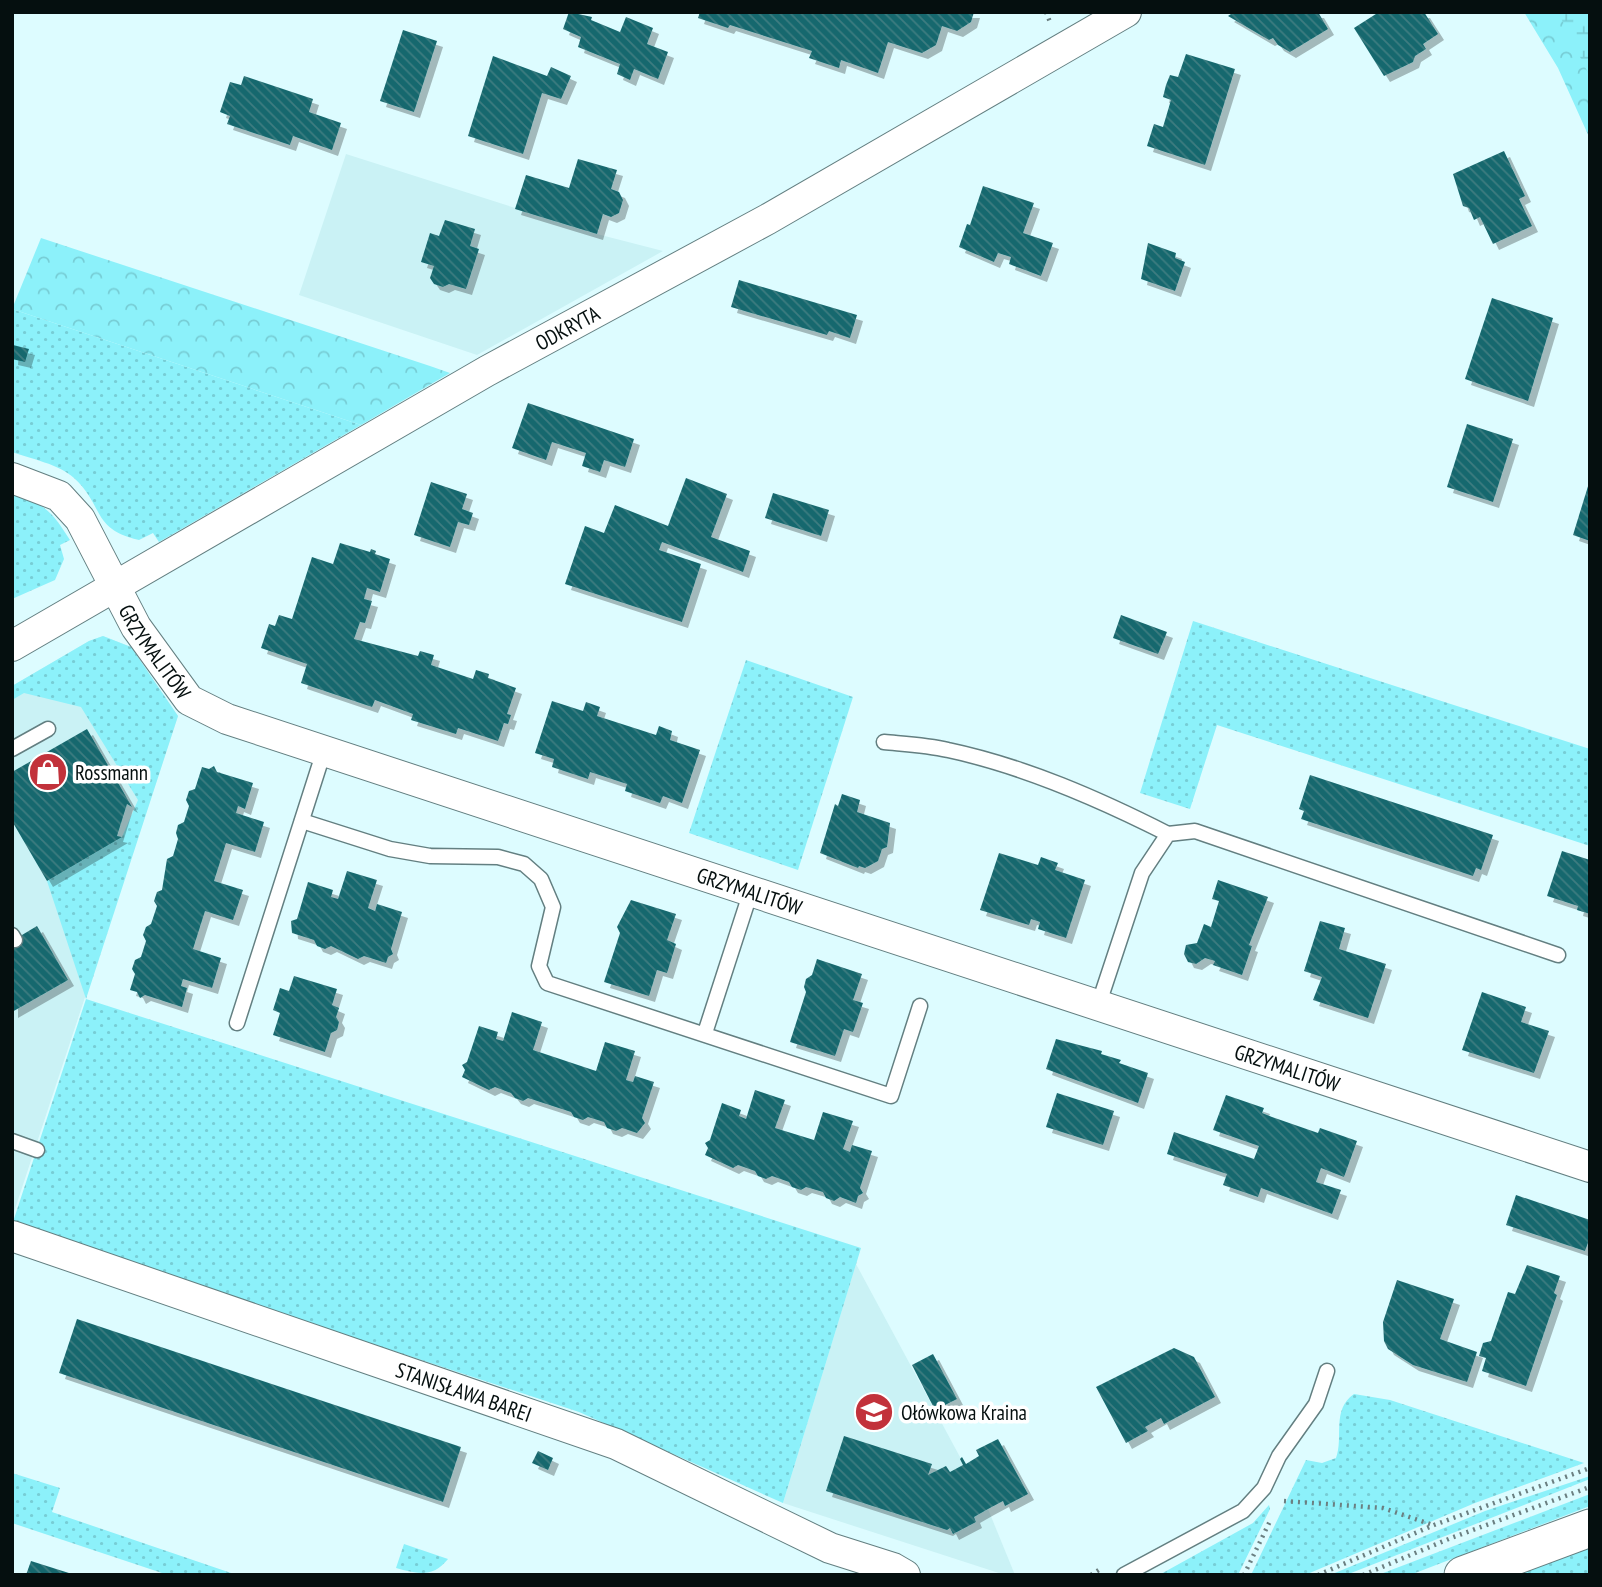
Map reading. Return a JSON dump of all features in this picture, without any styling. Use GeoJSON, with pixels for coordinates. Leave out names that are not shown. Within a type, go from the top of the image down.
{"type":"FeatureCollection","features":[{"type":"Feature","properties":{"kind":"street","name":"ODKRYTA"},"geometry":{"type":"LineString","coordinates":[[12,646],[486,371],[768,219],[1126,12]]}},
{"type":"Feature","properties":{"kind":"street","name":"GRZYMALITÓW"},"geometry":{"type":"LineString","coordinates":[[12,478],[59,496],[92,536],[136,627],[189,700],[227,719],[1590,1167]]}},
{"type":"Feature","properties":{"kind":"street","name":"STANISŁAWA BAREI"},"geometry":{"type":"LineString","coordinates":[[12,1236],[616,1444],[830,1548],[893,1568],[905,1575]]}},
{"type":"Feature","properties":{"kind":"street"},"geometry":{"type":"LineString","coordinates":[[1463,1575],[1590,1528]]}},
{"type":"Feature","properties":{"kind":"lane"},"geometry":{"type":"LineString","coordinates":[[12,750],[48,729]]}},
{"type":"Feature","properties":{"kind":"lane"},"geometry":{"type":"LineString","coordinates":[[884,742],[945,749],[993,761],[1121,810],[1168,834],[1195,831],[1558,955]]}},
{"type":"Feature","properties":{"kind":"lane"},"geometry":{"type":"LineString","coordinates":[[237,1023],[324,751]]}},
{"type":"Feature","properties":{"kind":"lane"},"geometry":{"type":"LineString","coordinates":[[302,821],[390,849],[430,856],[498,857],[524,864],[541,879],[553,907],[539,966],[547,983],[891,1096],[920,1006]]}},
{"type":"Feature","properties":{"kind":"lane"},"geometry":{"type":"LineString","coordinates":[[1098,1006],[1142,873],[1168,834]]}},
{"type":"Feature","properties":{"kind":"lane"},"geometry":{"type":"LineString","coordinates":[[705,1033],[751,891]]}},
{"type":"Feature","properties":{"kind":"lane"},"geometry":{"type":"LineString","coordinates":[[12,1140],[37,1150]]}},
{"type":"Feature","properties":{"kind":"lane"},"geometry":{"type":"LineString","coordinates":[[1124,1575],[1243,1511],[1258,1498],[1279,1456],[1316,1404],[1327,1371]]}},
{"type":"Feature","properties":{"kind":"path"},"geometry":{"type":"LineString","coordinates":[[1318,1575],[1434,1525],[1590,1468]]}},
{"type":"Feature","properties":{"kind":"path"},"geometry":{"type":"LineString","coordinates":[[1280,1501],[1383,1508],[1434,1525]]}},
{"type":"Feature","properties":{"kind":"shaded area"},"geometry":{"type":"Polygon","coordinates":[[[346,154],[597,234],[663,251],[477,355],[299,295],[346,154]]]}},
{"type":"Feature","properties":{"kind":"shaded area"},"geometry":{"type":"Polygon","coordinates":[[[103,636],[131,647],[178,716],[12,1218],[12,686],[89,641],[103,636]]]}},
{"type":"Feature","properties":{"kind":"shaded area","name":"Ołówkowa Kraina"},"geometry":{"type":"Polygon","coordinates":[[[856,1264],[988,1509],[1015,1575],[1005,1575],[783,1503],[856,1264]]]}},
{"type":"Feature","properties":{"kind":"green space"},"geometry":{"type":"Polygon","coordinates":[[[1524,12],[1590,12],[1590,139],[1558,68],[1524,12]]]}},
{"type":"Feature","properties":{"kind":"green space"},"geometry":{"type":"Polygon","coordinates":[[[1558,12],[1590,12],[1590,77],[1558,12]]]}},
{"type":"Feature","properties":{"kind":"green space"},"geometry":{"type":"Polygon","coordinates":[[[41,238],[450,373],[361,425],[12,309],[41,238]]]}},
{"type":"Feature","properties":{"kind":"green space"},"geometry":{"type":"Polygon","coordinates":[[[12,309],[361,425],[159,542],[153,533],[139,540],[124,535],[105,523],[83,488],[68,473],[53,465],[12,452],[12,309]]]}},
{"type":"Feature","properties":{"kind":"green space"},"geometry":{"type":"Polygon","coordinates":[[[12,494],[33,501],[47,510],[70,540],[60,545],[64,559],[55,580],[12,599],[12,494]]]}},
{"type":"Feature","properties":{"kind":"green space"},"geometry":{"type":"Polygon","coordinates":[[[1193,621],[1590,749],[1590,846],[1217,725],[1190,809],[1140,793],[1193,621]]]}},
{"type":"Feature","properties":{"kind":"green space"},"geometry":{"type":"Polygon","coordinates":[[[103,636],[131,647],[178,716],[86,999],[47,881],[122,837],[138,800],[81,707],[24,693],[12,700],[12,686],[89,641],[103,636]]]}},
{"type":"Feature","properties":{"kind":"green space"},"geometry":{"type":"Polygon","coordinates":[[[746,660],[853,697],[798,870],[689,833],[746,660]]]}},
{"type":"Feature","properties":{"kind":"green space"},"geometry":{"type":"Polygon","coordinates":[[[86,999],[861,1248],[783,1503],[579,1412],[12,1225],[86,999]]]}},
{"type":"Feature","properties":{"kind":"green space"},"geometry":{"type":"Polygon","coordinates":[[[1354,1394],[1390,1400],[1584,1463],[1475,1503],[1305,1575],[1251,1575],[1306,1460],[1322,1463],[1336,1458],[1340,1416],[1347,1400],[1354,1394]]]}},
{"type":"Feature","properties":{"kind":"green space"},"geometry":{"type":"Polygon","coordinates":[[[12,1473],[60,1488],[52,1512],[237,1575],[168,1575],[12,1523],[12,1473]]]}},
{"type":"Feature","properties":{"kind":"green space"},"geometry":{"type":"Polygon","coordinates":[[[1590,1476],[1590,1479],[1346,1575],[1330,1575],[1485,1511],[1590,1476]]]}},
{"type":"Feature","properties":{"kind":"green space"},"geometry":{"type":"Polygon","coordinates":[[[1590,1494],[1590,1506],[1410,1575],[1378,1575],[1590,1494]]]}},
{"type":"Feature","properties":{"kind":"green space"},"geometry":{"type":"Polygon","coordinates":[[[1269,1505],[1270,1509],[1238,1575],[1159,1575],[1253,1523],[1269,1505]]]}},
{"type":"Feature","properties":{"kind":"green space"},"geometry":{"type":"Polygon","coordinates":[[[404,1544],[448,1559],[431,1572],[411,1572],[396,1568],[404,1544]]]}},
{"type":"Feature","properties":{"kind":"green space"},"geometry":{"type":"Polygon","coordinates":[[[1590,1547],[1590,1575],[1515,1575],[1590,1547]]]}},
{"type":"Feature","properties":{"kind":"building"},"geometry":{"type":"Polygon","coordinates":[[[569,12],[592,17],[591,20],[620,32],[626,17],[653,28],[647,44],[668,52],[658,79],[634,69],[630,80],[617,74],[620,64],[578,47],[581,37],[563,29],[569,12]]]}},
{"type":"Feature","properties":{"kind":"building"},"geometry":{"type":"Polygon","coordinates":[[[700,12],[974,12],[971,22],[957,31],[942,26],[936,45],[922,53],[888,42],[878,73],[841,60],[839,68],[809,58],[812,51],[730,25],[728,28],[698,18],[700,12]]]}},
{"type":"Feature","properties":{"kind":"building"},"geometry":{"type":"Polygon","coordinates":[[[1234,12],[1318,12],[1328,29],[1290,52],[1278,45],[1273,38],[1269,40],[1228,16],[1234,12]]]}},
{"type":"Feature","properties":{"kind":"building"},"geometry":{"type":"Polygon","coordinates":[[[1379,12],[1424,12],[1438,34],[1423,44],[1426,49],[1415,56],[1413,62],[1384,76],[1354,28],[1379,12]]]}},
{"type":"Feature","properties":{"kind":"building"},"geometry":{"type":"Polygon","coordinates":[[[403,30],[437,41],[414,112],[380,101],[403,30]]]}},
{"type":"Feature","properties":{"kind":"building"},"geometry":{"type":"Polygon","coordinates":[[[1186,54],[1235,69],[1205,165],[1147,146],[1154,124],[1163,127],[1171,100],[1163,97],[1166,85],[1170,75],[1178,77],[1186,54]]]}},
{"type":"Feature","properties":{"kind":"building"},"geometry":{"type":"Polygon","coordinates":[[[493,56],[547,76],[551,67],[571,76],[561,99],[542,93],[523,154],[468,136],[493,56]]]}},
{"type":"Feature","properties":{"kind":"building"},"geometry":{"type":"Polygon","coordinates":[[[244,76],[313,99],[309,112],[341,123],[332,150],[293,136],[290,145],[227,124],[230,116],[220,112],[230,82],[241,85],[244,76]]]}},
{"type":"Feature","properties":{"kind":"building"},"geometry":{"type":"Polygon","coordinates":[[[1504,151],[1525,196],[1519,199],[1532,226],[1493,244],[1480,217],[1474,220],[1469,208],[1463,206],[1453,174],[1504,151]]]}},
{"type":"Feature","properties":{"kind":"building"},"geometry":{"type":"Polygon","coordinates":[[[578,159],[617,170],[611,189],[619,192],[623,200],[619,213],[611,217],[603,214],[597,234],[515,209],[526,175],[569,188],[578,159]]]}},
{"type":"Feature","properties":{"kind":"building"},"geometry":{"type":"Polygon","coordinates":[[[983,186],[1034,203],[1023,233],[1053,243],[1041,276],[1009,264],[1011,257],[998,253],[994,262],[959,247],[967,224],[970,225],[983,186]]]}},
{"type":"Feature","properties":{"kind":"building"},"geometry":{"type":"Polygon","coordinates":[[[445,220],[475,229],[470,246],[479,249],[466,289],[449,284],[443,287],[434,284],[430,278],[434,266],[421,262],[430,233],[439,236],[445,220]]]}},
{"type":"Feature","properties":{"kind":"building"},"geometry":{"type":"Polygon","coordinates":[[[1148,243],[1176,253],[1175,258],[1185,262],[1175,291],[1141,279],[1148,243]]]}},
{"type":"Feature","properties":{"kind":"building"},"geometry":{"type":"Polygon","coordinates":[[[739,280],[857,315],[850,338],[829,331],[827,335],[731,307],[739,280]]]}},
{"type":"Feature","properties":{"kind":"building"},"geometry":{"type":"Polygon","coordinates":[[[1492,298],[1553,318],[1528,401],[1465,379],[1492,298]]]}},
{"type":"Feature","properties":{"kind":"building"},"geometry":{"type":"Polygon","coordinates":[[[13,345],[29,349],[25,362],[12,359],[13,345]]]}},
{"type":"Feature","properties":{"kind":"building"},"geometry":{"type":"Polygon","coordinates":[[[528,403],[634,439],[625,467],[604,460],[600,472],[582,466],[586,453],[552,442],[546,460],[512,448],[528,403]]]}},
{"type":"Feature","properties":{"kind":"building"},"geometry":{"type":"Polygon","coordinates":[[[1467,424],[1513,439],[1493,502],[1447,487],[1467,424]]]}},
{"type":"Feature","properties":{"kind":"building"},"geometry":{"type":"Polygon","coordinates":[[[686,478],[727,494],[711,537],[750,551],[743,572],[662,542],[659,550],[701,564],[682,622],[565,584],[585,526],[604,533],[615,505],[668,526],[686,478]]]}},
{"type":"Feature","properties":{"kind":"building"},"geometry":{"type":"Polygon","coordinates":[[[431,482],[467,494],[462,509],[473,513],[469,525],[458,522],[450,547],[414,535],[431,482]]]}},
{"type":"Feature","properties":{"kind":"building"},"geometry":{"type":"Polygon","coordinates":[[[1590,483],[1590,541],[1573,535],[1590,483]]]}},
{"type":"Feature","properties":{"kind":"building"},"geometry":{"type":"Polygon","coordinates":[[[773,493],[829,510],[821,536],[765,518],[773,493]]]}},
{"type":"Feature","properties":{"kind":"building"},"geometry":{"type":"Polygon","coordinates":[[[340,543],[370,552],[371,549],[376,551],[375,554],[390,559],[380,592],[367,588],[364,599],[372,601],[365,623],[360,622],[354,639],[418,656],[420,651],[434,655],[431,665],[473,679],[476,670],[489,674],[488,678],[516,688],[507,714],[511,715],[508,724],[504,723],[498,741],[458,728],[456,734],[411,720],[413,714],[375,700],[372,707],[301,683],[307,664],[261,648],[269,624],[275,626],[279,615],[292,619],[312,557],[333,564],[340,543]]]}},
{"type":"Feature","properties":{"kind":"building"},"geometry":{"type":"Polygon","coordinates":[[[1121,615],[1167,632],[1158,654],[1113,638],[1121,615]]]}},
{"type":"Feature","properties":{"kind":"building"},"geometry":{"type":"Polygon","coordinates":[[[552,701],[583,711],[586,702],[600,707],[597,716],[656,735],[659,726],[672,731],[670,740],[700,750],[682,803],[663,796],[660,803],[625,791],[627,784],[590,772],[588,779],[552,767],[554,759],[535,753],[552,701]]]}},
{"type":"Feature","properties":{"kind":"building"},"geometry":{"type":"Polygon","coordinates":[[[87,729],[132,807],[127,804],[117,836],[122,837],[47,881],[12,821],[12,772],[87,729]]]}},
{"type":"Feature","properties":{"kind":"building"},"geometry":{"type":"Polygon","coordinates":[[[214,766],[217,772],[253,783],[245,809],[238,806],[236,813],[264,822],[255,852],[226,843],[214,881],[243,890],[233,920],[205,911],[193,949],[221,958],[212,988],[183,979],[181,986],[187,988],[182,1007],[145,995],[140,998],[137,992],[130,990],[135,974],[132,969],[135,960],[141,957],[146,941],[143,935],[146,927],[151,924],[157,906],[154,901],[157,892],[162,890],[167,859],[173,856],[178,839],[178,825],[184,822],[189,806],[186,800],[189,791],[195,789],[202,767],[209,769],[214,766]]]}},
{"type":"Feature","properties":{"kind":"building"},"geometry":{"type":"Polygon","coordinates":[[[1310,775],[1493,835],[1481,870],[1476,868],[1473,876],[1301,819],[1304,811],[1299,809],[1310,775]]]}},
{"type":"Feature","properties":{"kind":"building"},"geometry":{"type":"Polygon","coordinates":[[[842,794],[860,800],[857,812],[890,823],[887,847],[882,849],[878,861],[865,868],[858,868],[820,853],[835,804],[838,806],[842,794]]]}},
{"type":"Feature","properties":{"kind":"building"},"geometry":{"type":"Polygon","coordinates":[[[1562,851],[1590,860],[1590,914],[1577,910],[1578,906],[1547,896],[1562,851]]]}},
{"type":"Feature","properties":{"kind":"building"},"geometry":{"type":"Polygon","coordinates":[[[999,853],[1038,865],[1041,857],[1058,863],[1055,870],[1085,880],[1066,938],[1038,929],[1040,922],[1031,919],[1029,925],[980,910],[999,853]]]}},
{"type":"Feature","properties":{"kind":"building"},"geometry":{"type":"Polygon","coordinates":[[[347,871],[377,880],[368,908],[375,911],[377,904],[402,912],[391,949],[393,954],[388,957],[386,963],[364,956],[358,959],[331,946],[325,949],[317,946],[314,940],[292,933],[291,921],[297,919],[308,882],[333,890],[331,897],[338,899],[347,871]]]}},
{"type":"Feature","properties":{"kind":"building"},"geometry":{"type":"Polygon","coordinates":[[[1218,880],[1268,897],[1249,945],[1252,946],[1242,975],[1213,965],[1215,961],[1205,958],[1196,964],[1188,962],[1184,954],[1186,945],[1197,943],[1204,924],[1211,927],[1219,901],[1212,899],[1218,880]]]}},
{"type":"Feature","properties":{"kind":"building"},"geometry":{"type":"Polygon","coordinates":[[[631,900],[676,914],[667,940],[676,944],[667,973],[657,970],[649,996],[604,982],[620,933],[617,927],[631,900]]]}},
{"type":"Feature","properties":{"kind":"building"},"geometry":{"type":"Polygon","coordinates":[[[1320,921],[1345,928],[1339,949],[1386,964],[1368,1018],[1313,1000],[1322,977],[1304,971],[1320,921]]]}},
{"type":"Feature","properties":{"kind":"building"},"geometry":{"type":"Polygon","coordinates":[[[37,926],[68,980],[12,1012],[12,941],[37,926]]]}},
{"type":"Feature","properties":{"kind":"building"},"geometry":{"type":"Polygon","coordinates":[[[817,959],[862,974],[853,1000],[863,1003],[853,1032],[844,1029],[835,1056],[790,1042],[806,992],[806,979],[812,975],[817,959]]]}},
{"type":"Feature","properties":{"kind":"building"},"geometry":{"type":"Polygon","coordinates":[[[294,976],[337,989],[332,1005],[339,1008],[336,1017],[339,1022],[337,1030],[331,1033],[325,1052],[273,1035],[280,1013],[273,1010],[280,988],[289,991],[294,976]]]}},
{"type":"Feature","properties":{"kind":"building"},"geometry":{"type":"Polygon","coordinates":[[[1482,992],[1526,1007],[1521,1022],[1549,1031],[1534,1073],[1462,1050],[1482,992]]]}},
{"type":"Feature","properties":{"kind":"building"},"geometry":{"type":"Polygon","coordinates":[[[512,1012],[542,1022],[533,1050],[596,1071],[605,1042],[635,1051],[626,1080],[633,1082],[635,1076],[654,1082],[642,1118],[645,1123],[637,1133],[622,1128],[616,1131],[607,1128],[604,1122],[588,1117],[583,1120],[574,1117],[571,1112],[528,1098],[523,1101],[511,1093],[495,1087],[489,1090],[462,1077],[465,1070],[462,1065],[467,1062],[479,1026],[498,1032],[496,1039],[503,1041],[512,1012]]]}},
{"type":"Feature","properties":{"kind":"building"},"geometry":{"type":"Polygon","coordinates":[[[1056,1039],[1102,1051],[1101,1054],[1121,1060],[1119,1063],[1148,1073],[1138,1103],[1046,1069],[1056,1039]]]}},
{"type":"Feature","properties":{"kind":"building"},"geometry":{"type":"Polygon","coordinates":[[[755,1090],[785,1100],[775,1128],[814,1140],[823,1112],[853,1121],[843,1149],[850,1152],[852,1145],[872,1151],[860,1188],[863,1193],[858,1196],[856,1203],[840,1197],[834,1201],[826,1198],[823,1192],[806,1187],[801,1190],[792,1187],[789,1182],[772,1176],[766,1179],[758,1176],[755,1171],[738,1165],[733,1168],[705,1155],[708,1148],[705,1143],[710,1140],[722,1103],[741,1110],[739,1116],[746,1119],[755,1090]]]}},
{"type":"Feature","properties":{"kind":"building"},"geometry":{"type":"Polygon","coordinates":[[[1057,1093],[1114,1111],[1103,1145],[1046,1127],[1057,1093]]]}},
{"type":"Feature","properties":{"kind":"building"},"geometry":{"type":"Polygon","coordinates":[[[1226,1095],[1264,1108],[1262,1113],[1272,1117],[1318,1133],[1320,1128],[1357,1141],[1344,1177],[1321,1168],[1316,1182],[1341,1190],[1332,1214],[1261,1188],[1258,1197],[1223,1185],[1227,1174],[1167,1154],[1174,1132],[1254,1159],[1259,1146],[1213,1130],[1226,1095]]]}},
{"type":"Feature","properties":{"kind":"building"},"geometry":{"type":"Polygon","coordinates":[[[1516,1195],[1590,1220],[1590,1237],[1585,1251],[1506,1225],[1516,1195]]]}},
{"type":"Feature","properties":{"kind":"building"},"geometry":{"type":"Polygon","coordinates":[[[1527,1265],[1560,1276],[1554,1293],[1557,1295],[1526,1386],[1482,1371],[1486,1358],[1479,1356],[1483,1343],[1491,1341],[1508,1292],[1515,1294],[1527,1265]]]}},
{"type":"Feature","properties":{"kind":"building"},"geometry":{"type":"Polygon","coordinates":[[[1397,1280],[1454,1299],[1440,1339],[1477,1352],[1467,1382],[1413,1365],[1388,1349],[1384,1341],[1383,1322],[1397,1280]]]}},
{"type":"Feature","properties":{"kind":"building"},"geometry":{"type":"Polygon","coordinates":[[[77,1319],[461,1447],[443,1502],[59,1373],[77,1319]]]}},
{"type":"Feature","properties":{"kind":"building"},"geometry":{"type":"Polygon","coordinates":[[[1174,1348],[1194,1357],[1215,1397],[1164,1424],[1161,1418],[1145,1427],[1148,1431],[1126,1443],[1096,1387],[1174,1348]]]}},
{"type":"Feature","properties":{"kind":"building"},"geometry":{"type":"Polygon","coordinates":[[[933,1354],[957,1399],[935,1410],[912,1365],[933,1354]]]}},
{"type":"Feature","properties":{"kind":"building"},"geometry":{"type":"Polygon","coordinates":[[[844,1436],[932,1464],[928,1475],[946,1466],[950,1472],[963,1465],[960,1459],[962,1457],[966,1464],[979,1456],[976,1450],[998,1439],[1028,1494],[1005,1506],[1003,1501],[974,1517],[976,1522],[953,1534],[950,1528],[947,1530],[826,1491],[844,1436]]]}},
{"type":"Feature","properties":{"kind":"building"},"geometry":{"type":"Polygon","coordinates":[[[538,1451],[553,1458],[548,1470],[532,1463],[538,1451]]]}},
{"type":"Feature","properties":{"kind":"building"},"geometry":{"type":"Polygon","coordinates":[[[31,1561],[72,1574],[72,1575],[26,1575],[31,1561]]]}},
{"type":"Feature","properties":{"kind":"tram line"},"geometry":{"type":"LineString","coordinates":[[1586,1575],[1590,1573]]}},
{"type":"Feature","properties":{"kind":"place","name":"Rossmann"},"geometry":{"type":"Point","coordinates":[48,772]}},
{"type":"Feature","properties":{"kind":"place","name":"Ołówkowa Kraina"},"geometry":{"type":"Point","coordinates":[874,1412]}}]}
